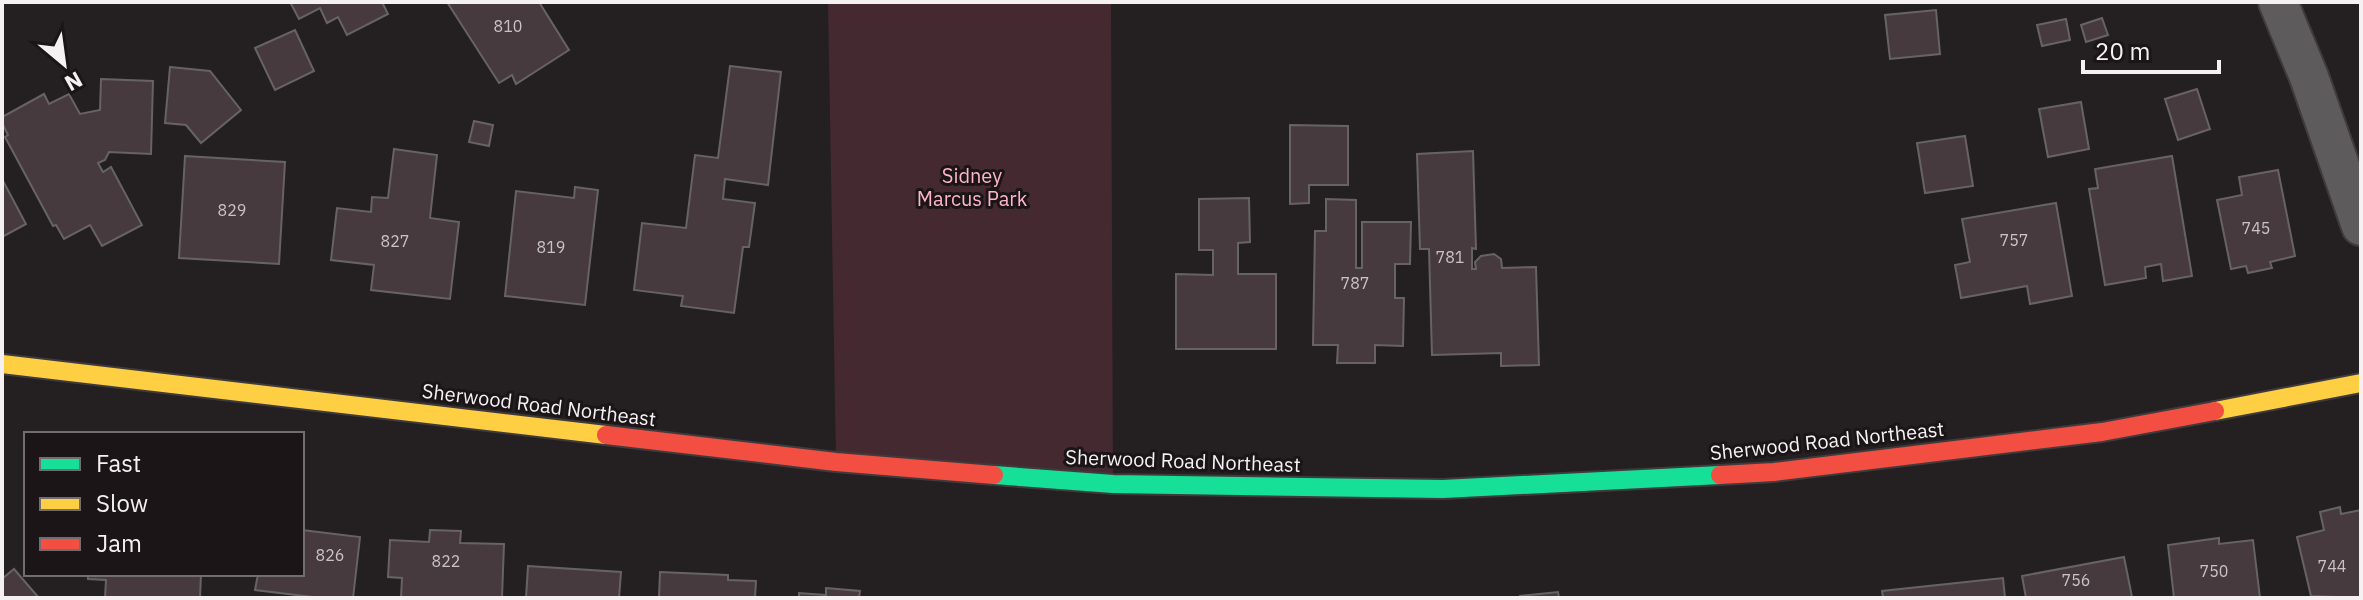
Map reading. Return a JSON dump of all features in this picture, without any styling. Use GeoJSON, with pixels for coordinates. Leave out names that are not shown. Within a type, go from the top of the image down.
{"type":"FeatureCollection","features":[{"type":"Feature","properties":{"kind":"street"},"geometry":{"type":"LineString","coordinates":[[2278,2],[2309,77],[2361,226]]}},
{"type":"Feature","properties":{"kind":"street","name":"Sherwood Road Northeast"},"geometry":{"type":"LineString","coordinates":[[2,364],[836,462],[1113,484],[1443,489],[1789,470],[2102,432],[2361,383]]}},
{"type":"Feature","properties":{"kind":"green space","name":"Sidney Marcus Park"},"geometry":{"type":"Polygon","coordinates":[[[828,2],[1111,2],[1113,484],[836,462],[828,2]]]}},
{"type":"Feature","properties":{"kind":"building"},"geometry":{"type":"Polygon","coordinates":[[[290,2],[382,2],[388,14],[347,35],[338,17],[327,23],[320,8],[299,19],[290,2]]]}},
{"type":"Feature","properties":{"kind":"building"},"geometry":{"type":"Polygon","coordinates":[[[447,2],[539,2],[569,50],[516,84],[512,75],[499,83],[447,2]]]}},
{"type":"Feature","properties":{"kind":"building"},"geometry":{"type":"Polygon","coordinates":[[[1936,10],[1940,54],[1890,59],[1885,15],[1936,10]]]}},
{"type":"Feature","properties":{"kind":"building"},"geometry":{"type":"Polygon","coordinates":[[[2102,18],[2108,35],[2086,42],[2081,25],[2102,18]]]}},
{"type":"Feature","properties":{"kind":"building"},"geometry":{"type":"Polygon","coordinates":[[[2066,19],[2070,40],[2042,46],[2037,25],[2066,19]]]}},
{"type":"Feature","properties":{"kind":"building"},"geometry":{"type":"Polygon","coordinates":[[[295,30],[314,71],[275,90],[255,48],[295,30]]]}},
{"type":"Feature","properties":{"kind":"building"},"geometry":{"type":"Polygon","coordinates":[[[730,66],[781,72],[768,185],[725,179],[723,199],[755,203],[749,247],[743,247],[734,313],[681,306],[683,296],[634,290],[642,223],[686,228],[695,155],[718,158],[730,66]]]}},
{"type":"Feature","properties":{"kind":"building"},"geometry":{"type":"Polygon","coordinates":[[[170,67],[210,71],[241,110],[201,143],[186,125],[165,123],[170,67]]]}},
{"type":"Feature","properties":{"kind":"building"},"geometry":{"type":"Polygon","coordinates":[[[101,79],[153,81],[151,154],[109,152],[105,160],[98,163],[103,172],[111,167],[142,225],[102,246],[90,225],[64,239],[56,225],[53,226],[5,137],[8,135],[2,123],[2,117],[44,94],[49,104],[69,94],[80,114],[100,110],[101,79]]]}},
{"type":"Feature","properties":{"kind":"building"},"geometry":{"type":"Polygon","coordinates":[[[2197,89],[2210,129],[2178,140],[2165,99],[2197,89]]]}},
{"type":"Feature","properties":{"kind":"building"},"geometry":{"type":"Polygon","coordinates":[[[2081,102],[2089,149],[2048,157],[2039,109],[2081,102]]]}},
{"type":"Feature","properties":{"kind":"building"},"geometry":{"type":"Polygon","coordinates":[[[474,121],[493,125],[489,146],[469,142],[474,121]]]}},
{"type":"Feature","properties":{"kind":"building"},"geometry":{"type":"Polygon","coordinates":[[[1290,125],[1348,126],[1348,185],[1309,185],[1309,203],[1290,204],[1290,125]]]}},
{"type":"Feature","properties":{"kind":"building"},"geometry":{"type":"Polygon","coordinates":[[[1965,136],[1973,186],[1925,193],[1917,143],[1965,136]]]}},
{"type":"Feature","properties":{"kind":"building"},"geometry":{"type":"Polygon","coordinates":[[[394,149],[437,155],[430,218],[459,222],[450,299],[371,290],[374,265],[331,260],[337,208],[371,212],[372,197],[388,198],[394,149]]]}},
{"type":"Feature","properties":{"kind":"building"},"geometry":{"type":"Polygon","coordinates":[[[1473,151],[1476,249],[1472,248],[1472,269],[1476,269],[1475,262],[1481,256],[1494,254],[1501,259],[1502,268],[1536,267],[1539,365],[1501,366],[1501,353],[1432,355],[1429,249],[1420,249],[1417,154],[1473,151]]]}},
{"type":"Feature","properties":{"kind":"building"},"geometry":{"type":"Polygon","coordinates":[[[185,156],[285,162],[279,264],[179,258],[185,156]]]}},
{"type":"Feature","properties":{"kind":"building"},"geometry":{"type":"Polygon","coordinates":[[[2172,156],[2192,276],[2163,281],[2161,264],[2145,267],[2146,278],[2105,285],[2089,189],[2098,188],[2095,169],[2172,156]]]}},
{"type":"Feature","properties":{"kind":"building"},"geometry":{"type":"Polygon","coordinates":[[[2278,170],[2295,256],[2270,262],[2272,268],[2248,273],[2246,266],[2231,269],[2217,200],[2242,195],[2239,177],[2278,170]]]}},
{"type":"Feature","properties":{"kind":"building"},"geometry":{"type":"Polygon","coordinates":[[[2,179],[26,224],[2,237],[2,179]]]}},
{"type":"Feature","properties":{"kind":"building"},"geometry":{"type":"Polygon","coordinates":[[[575,187],[598,190],[585,305],[505,296],[516,191],[574,198],[575,187]]]}},
{"type":"Feature","properties":{"kind":"building"},"geometry":{"type":"Polygon","coordinates":[[[1249,198],[1250,242],[1238,243],[1238,274],[1276,274],[1276,349],[1176,349],[1176,274],[1213,275],[1213,250],[1199,250],[1199,199],[1249,198]]]}},
{"type":"Feature","properties":{"kind":"building"},"geometry":{"type":"Polygon","coordinates":[[[1326,199],[1356,200],[1356,268],[1362,268],[1362,222],[1411,222],[1410,264],[1395,264],[1395,298],[1404,298],[1403,346],[1375,345],[1375,363],[1337,363],[1338,345],[1313,345],[1315,231],[1326,231],[1326,199]]]}},
{"type":"Feature","properties":{"kind":"building"},"geometry":{"type":"Polygon","coordinates":[[[2056,203],[2072,296],[2030,304],[2027,286],[1961,298],[1955,265],[1970,262],[1962,219],[2056,203]]]}},
{"type":"Feature","properties":{"kind":"building"},"geometry":{"type":"Polygon","coordinates":[[[2340,507],[2341,514],[2361,510],[2361,598],[2311,596],[2297,537],[2324,530],[2320,512],[2340,507]]]}},
{"type":"Feature","properties":{"kind":"building"},"geometry":{"type":"Polygon","coordinates":[[[304,530],[360,537],[353,598],[321,598],[255,590],[258,576],[304,576],[304,530]]]}},
{"type":"Feature","properties":{"kind":"building"},"geometry":{"type":"Polygon","coordinates":[[[430,530],[461,531],[460,543],[504,544],[502,598],[401,598],[402,578],[388,577],[390,540],[429,542],[430,530]]]}},
{"type":"Feature","properties":{"kind":"building"},"geometry":{"type":"Polygon","coordinates":[[[2219,538],[2219,544],[2253,540],[2260,598],[2174,598],[2168,545],[2219,538]]]}},
{"type":"Feature","properties":{"kind":"building"},"geometry":{"type":"Polygon","coordinates":[[[2124,557],[2132,597],[2026,598],[2022,576],[2124,557]]]}},
{"type":"Feature","properties":{"kind":"building"},"geometry":{"type":"Polygon","coordinates":[[[528,566],[621,572],[619,598],[526,598],[528,566]]]}},
{"type":"Feature","properties":{"kind":"building"},"geometry":{"type":"Polygon","coordinates":[[[14,569],[39,598],[2,598],[2,579],[14,569]]]}},
{"type":"Feature","properties":{"kind":"building"},"geometry":{"type":"Polygon","coordinates":[[[660,572],[728,575],[728,580],[756,581],[755,598],[659,598],[660,572]]]}},
{"type":"Feature","properties":{"kind":"building"},"geometry":{"type":"Polygon","coordinates":[[[88,576],[201,576],[200,598],[105,598],[106,580],[88,579],[88,576]]]}},
{"type":"Feature","properties":{"kind":"building"},"geometry":{"type":"Polygon","coordinates":[[[2003,578],[2005,598],[1883,598],[1882,591],[2003,578]]]}},
{"type":"Feature","properties":{"kind":"building"},"geometry":{"type":"Polygon","coordinates":[[[826,588],[860,591],[859,598],[799,598],[799,593],[826,595],[826,588]]]}},
{"type":"Feature","properties":{"kind":"building"},"geometry":{"type":"Polygon","coordinates":[[[1558,592],[1559,598],[1520,598],[1520,596],[1558,592]]]}},
{"type":"Feature","properties":{"kind":"traffic: fast"},"geometry":{"type":"LineString","coordinates":[[994,475],[1113,484],[1443,489],[1720,475]]}},
{"type":"Feature","properties":{"kind":"traffic: slow"},"geometry":{"type":"LineString","coordinates":[[2,364],[606,435]]}},
{"type":"Feature","properties":{"kind":"traffic: slow"},"geometry":{"type":"LineString","coordinates":[[2215,411],[2361,383]]}},
{"type":"Feature","properties":{"kind":"traffic: jam"},"geometry":{"type":"LineString","coordinates":[[1720,475],[1774,472],[2102,432],[2215,411]]}},
{"type":"Feature","properties":{"kind":"traffic: jam"},"geometry":{"type":"LineString","coordinates":[[606,435],[836,462],[994,475]]}}]}
